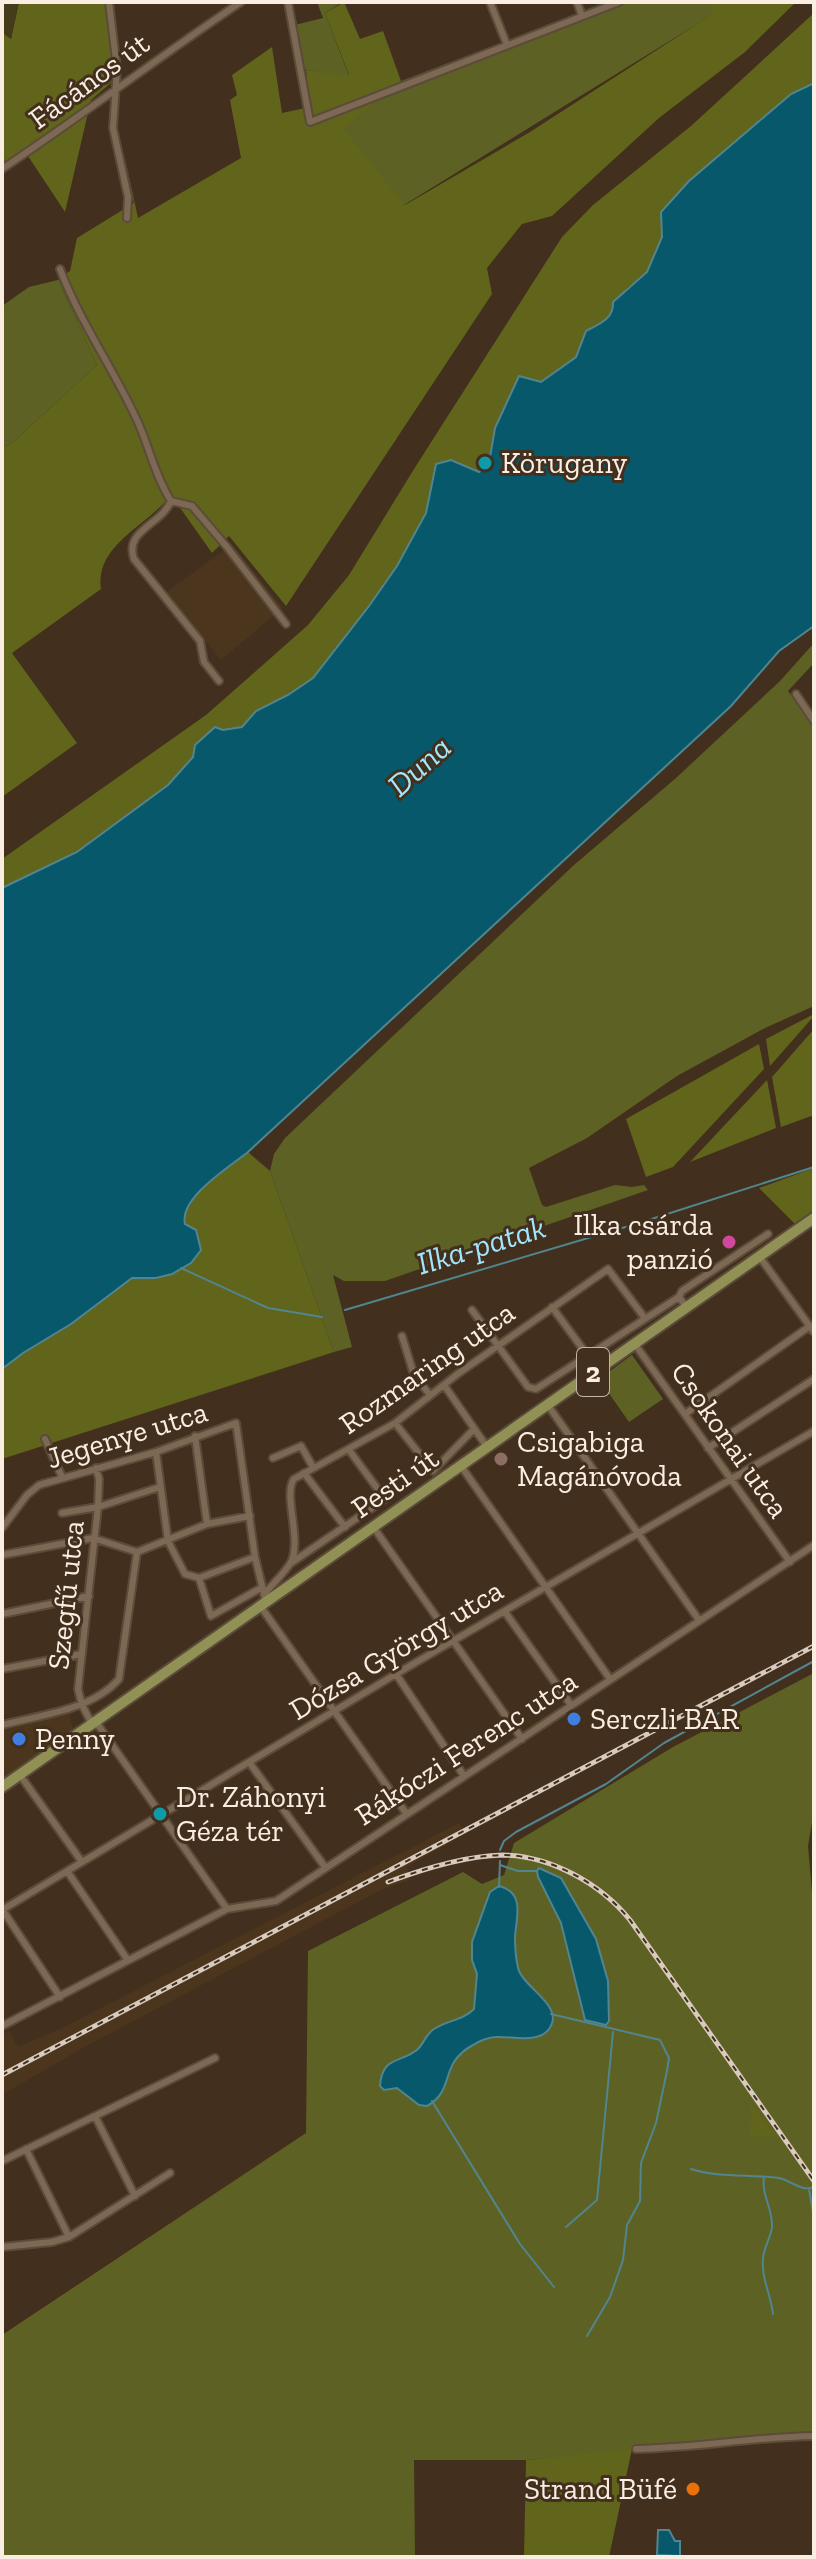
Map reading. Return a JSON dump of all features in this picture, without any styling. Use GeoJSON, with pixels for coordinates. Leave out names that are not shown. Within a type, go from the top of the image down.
{"type":"FeatureCollection","features":[{"type":"Feature","properties":{"kind":"main road","name":"Pesti út"},"geometry":{"type":"LineString","coordinates":[[3,1786],[94,1724],[263,1598],[374,1528],[814,1218]]}},
{"type":"Feature","properties":{"kind":"street"},"geometry":{"type":"LineString","coordinates":[[109,2],[117,87],[113,128],[128,197],[127,218]]}},
{"type":"Feature","properties":{"kind":"street","name":"Fácános út"},"geometry":{"type":"LineString","coordinates":[[2,169],[241,2]]}},
{"type":"Feature","properties":{"kind":"street"},"geometry":{"type":"LineString","coordinates":[[288,2],[310,122],[619,2]]}},
{"type":"Feature","properties":{"kind":"street"},"geometry":{"type":"LineString","coordinates":[[490,2],[507,45]]}},
{"type":"Feature","properties":{"kind":"street"},"geometry":{"type":"LineString","coordinates":[[577,2],[582,16]]}},
{"type":"Feature","properties":{"kind":"street"},"geometry":{"type":"LineString","coordinates":[[60,269],[70,295],[137,419],[163,488],[171,501],[192,506],[286,624]]}},
{"type":"Feature","properties":{"kind":"street"},"geometry":{"type":"LineString","coordinates":[[171,501],[167,511],[132,540],[130,548],[134,559],[200,641],[204,662],[219,681]]}},
{"type":"Feature","properties":{"kind":"street"},"geometry":{"type":"LineString","coordinates":[[796,694],[814,721]]}},
{"type":"Feature","properties":{"kind":"street"},"geometry":{"type":"LineString","coordinates":[[472,1310],[532,1389],[561,1375],[768,1234]]}},
{"type":"Feature","properties":{"kind":"street"},"geometry":{"type":"LineString","coordinates":[[685,1414],[812,1329],[759,1256]]}},
{"type":"Feature","properties":{"kind":"street","name":"Rozmaring utca"},"geometry":{"type":"LineString","coordinates":[[304,1473],[395,1423],[497,1346],[608,1269],[644,1317]]}},
{"type":"Feature","properties":{"kind":"street"},"geometry":{"type":"LineString","coordinates":[[679,1297],[686,1307]]}},
{"type":"Feature","properties":{"kind":"street"},"geometry":{"type":"LineString","coordinates":[[552,1307],[588,1356]]}},
{"type":"Feature","properties":{"kind":"street"},"geometry":{"type":"LineString","coordinates":[[402,1336],[414,1375],[430,1395]]}},
{"type":"Feature","properties":{"kind":"street","name":"Csokonai utca"},"geometry":{"type":"LineString","coordinates":[[634,1343],[790,1562]]}},
{"type":"Feature","properties":{"kind":"street"},"geometry":{"type":"LineString","coordinates":[[708,1448],[814,1379]]}},
{"type":"Feature","properties":{"kind":"street"},"geometry":{"type":"LineString","coordinates":[[444,1385],[487,1447]]}},
{"type":"Feature","properties":{"kind":"street"},"geometry":{"type":"LineString","coordinates":[[547,1404],[699,1620]]}},
{"type":"Feature","properties":{"kind":"street","name":"Jegenye utca"},"geometry":{"type":"LineString","coordinates":[[2,1528],[27,1495],[39,1485],[156,1452],[236,1423],[250,1516]]}},
{"type":"Feature","properties":{"kind":"street"},"geometry":{"type":"LineString","coordinates":[[395,1423],[433,1471],[474,1429]]}},
{"type":"Feature","properties":{"kind":"street","name":"Dózsa György utca"},"geometry":{"type":"LineString","coordinates":[[2,1909],[396,1674],[814,1431]]}},
{"type":"Feature","properties":{"kind":"street"},"geometry":{"type":"LineString","coordinates":[[195,1436],[207,1524]]}},
{"type":"Feature","properties":{"kind":"street"},"geometry":{"type":"LineString","coordinates":[[45,1439],[62,1477]]}},
{"type":"Feature","properties":{"kind":"street"},"geometry":{"type":"LineString","coordinates":[[273,1458],[301,1446],[313,1467]]}},
{"type":"Feature","properties":{"kind":"street","name":"Pesti út"},"geometry":{"type":"LineString","coordinates":[[291,1563],[385,1499],[349,1450]]}},
{"type":"Feature","properties":{"kind":"street"},"geometry":{"type":"LineString","coordinates":[[156,1452],[168,1541],[185,1574],[199,1578],[255,1557]]}},
{"type":"Feature","properties":{"kind":"street"},"geometry":{"type":"LineString","coordinates":[[461,1466],[610,1679]]}},
{"type":"Feature","properties":{"kind":"street","name":"Szegfű utca"},"geometry":{"type":"LineString","coordinates":[[96,1468],[99,1479],[98,1507],[78,1689],[82,1705],[227,1909]]}},
{"type":"Feature","properties":{"kind":"street"},"geometry":{"type":"LineString","coordinates":[[199,1578],[211,1616],[263,1598],[291,1563],[295,1536],[290,1488],[294,1479],[304,1473],[345,1527]]}},
{"type":"Feature","properties":{"kind":"street"},"geometry":{"type":"LineString","coordinates":[[62,1513],[98,1507],[160,1487]]}},
{"type":"Feature","properties":{"kind":"street"},"geometry":{"type":"LineString","coordinates":[[2,1555],[93,1538],[137,1552],[207,1524],[250,1516],[263,1598],[335,1711],[406,1813]]}},
{"type":"Feature","properties":{"kind":"street"},"geometry":{"type":"LineString","coordinates":[[374,1528],[522,1739]]}},
{"type":"Feature","properties":{"kind":"street","name":"Rákóczi Ferenc utca"},"geometry":{"type":"LineString","coordinates":[[2,2026],[227,1909],[276,1901],[814,1545]]}},
{"type":"Feature","properties":{"kind":"street"},"geometry":{"type":"LineString","coordinates":[[2,1725],[82,1705],[109,1691],[119,1679],[137,1552]]}},
{"type":"Feature","properties":{"kind":"street"},"geometry":{"type":"LineString","coordinates":[[2,1614],[89,1596]]}},
{"type":"Feature","properties":{"kind":"street"},"geometry":{"type":"LineString","coordinates":[[505,1612],[571,1705]]}},
{"type":"Feature","properties":{"kind":"street"},"geometry":{"type":"LineString","coordinates":[[2,1669],[82,1654]]}},
{"type":"Feature","properties":{"kind":"street"},"geometry":{"type":"LineString","coordinates":[[396,1674],[464,1776]]}},
{"type":"Feature","properties":{"kind":"street"},"geometry":{"type":"LineString","coordinates":[[249,1762],[325,1867]]}},
{"type":"Feature","properties":{"kind":"street"},"geometry":{"type":"LineString","coordinates":[[20,1775],[82,1862]]}},
{"type":"Feature","properties":{"kind":"street"},"geometry":{"type":"LineString","coordinates":[[67,1871],[127,1959]]}},
{"type":"Feature","properties":{"kind":"street"},"geometry":{"type":"LineString","coordinates":[[2,1909],[60,1997]]}},
{"type":"Feature","properties":{"kind":"street"},"geometry":{"type":"LineString","coordinates":[[2,2161],[215,2058]]}},
{"type":"Feature","properties":{"kind":"street"},"geometry":{"type":"LineString","coordinates":[[95,2116],[135,2196]]}},
{"type":"Feature","properties":{"kind":"street"},"geometry":{"type":"LineString","coordinates":[[26,2149],[69,2237]]}},
{"type":"Feature","properties":{"kind":"street"},"geometry":{"type":"LineString","coordinates":[[2,2247],[52,2242],[69,2237],[170,2173]]}},
{"type":"Feature","properties":{"kind":"street"},"geometry":{"type":"LineString","coordinates":[[636,2449],[814,2436]]}},
{"type":"Feature","properties":{"kind":"shaded area"},"geometry":{"type":"Polygon","coordinates":[[[19,2],[117,2],[111,5],[119,76],[91,100],[65,212],[24,150],[2,165],[2,32],[11,39],[19,2]]]}},
{"type":"Feature","properties":{"kind":"shaded area"},"geometry":{"type":"Polygon","coordinates":[[[344,2],[360,39],[383,31],[401,81],[344,129],[405,205],[530,132],[714,13],[707,2],[796,2],[745,52],[659,118],[552,216],[522,224],[487,268],[492,294],[286,606],[229,536],[212,553],[171,495],[126,536],[106,560],[101,574],[101,589],[12,653],[77,743],[2,797],[2,447],[11,444],[97,365],[58,280],[70,271],[77,238],[134,203],[122,144],[138,218],[241,158],[230,100],[237,95],[232,75],[272,47],[282,113],[310,107],[306,70],[349,75],[325,13],[344,2]]]}},
{"type":"Feature","properties":{"kind":"shaded area"},"geometry":{"type":"Polygon","coordinates":[[[814,13],[814,83],[791,94],[689,181],[661,212],[662,237],[647,272],[627,288],[607,319],[586,331],[576,357],[541,382],[495,428],[489,463],[479,472],[451,460],[436,464],[426,513],[397,566],[313,678],[256,711],[243,727],[223,730],[168,785],[77,852],[2,888],[2,859],[206,715],[308,625],[349,575],[562,237],[593,205],[691,126],[814,13]]]}},
{"type":"Feature","properties":{"kind":"shaded area"},"geometry":{"type":"Polygon","coordinates":[[[232,544],[283,608],[221,660],[167,592],[232,544]]]}},
{"type":"Feature","properties":{"kind":"shaded area"},"geometry":{"type":"Polygon","coordinates":[[[814,1016],[770,1066],[766,1039],[814,1016]]]}},
{"type":"Feature","properties":{"kind":"shaded area"},"geometry":{"type":"Polygon","coordinates":[[[814,1029],[814,1115],[781,1127],[772,1077],[814,1029]]]}},
{"type":"Feature","properties":{"kind":"shaded area"},"geometry":{"type":"Polygon","coordinates":[[[759,1044],[764,1069],[673,1167],[646,1177],[626,1119],[759,1044]]]}},
{"type":"Feature","properties":{"kind":"shaded area"},"geometry":{"type":"Polygon","coordinates":[[[767,1080],[776,1128],[690,1162],[767,1080]]]}},
{"type":"Feature","properties":{"kind":"shaded area"},"geometry":{"type":"Polygon","coordinates":[[[248,1152],[270,1171],[334,1352],[2,1459],[2,1369],[71,1324],[132,1278],[156,1278],[183,1269],[196,1230],[185,1224],[185,1214],[190,1204],[207,1184],[248,1152]]]}},
{"type":"Feature","properties":{"kind":"shaded area"},"geometry":{"type":"Polygon","coordinates":[[[814,1168],[814,1214],[797,1226],[759,1188],[814,1168]]]}},
{"type":"Feature","properties":{"kind":"shaded area"},"geometry":{"type":"Polygon","coordinates":[[[68,1711],[74,1733],[2,1783],[2,1727],[68,1711]]]}},
{"type":"Feature","properties":{"kind":"shaded area"},"geometry":{"type":"Polygon","coordinates":[[[459,1823],[465,1834],[407,1867],[410,1880],[383,1889],[79,2050],[2,2095],[2,2035],[9,2031],[18,2047],[66,2026],[459,1823]]]}},
{"type":"Feature","properties":{"kind":"shaded area"},"geometry":{"type":"Polygon","coordinates":[[[752,2104],[775,2135],[772,2138],[751,2136],[748,2128],[753,2118],[749,2107],[752,2104]]]}},
{"type":"Feature","properties":{"kind":"shaded area"},"geometry":{"type":"Polygon","coordinates":[[[632,2449],[609,2557],[524,2557],[526,2460],[632,2449]]]}},
{"type":"Feature","properties":{"kind":"green space"},"geometry":{"type":"Polygon","coordinates":[[[317,2],[342,2],[325,13],[349,76],[306,70],[303,65],[295,25],[323,18],[317,2]]]}},
{"type":"Feature","properties":{"kind":"green space"},"geometry":{"type":"Polygon","coordinates":[[[609,2],[707,2],[715,13],[404,205],[343,129],[401,81],[609,2]]]}},
{"type":"Feature","properties":{"kind":"green space"},"geometry":{"type":"Polygon","coordinates":[[[58,280],[97,365],[11,444],[2,447],[2,306],[29,287],[58,280]]]}},
{"type":"Feature","properties":{"kind":"green space"},"geometry":{"type":"Polygon","coordinates":[[[814,643],[814,663],[788,691],[814,726],[814,1006],[765,1028],[677,1076],[587,1138],[529,1168],[542,1205],[546,1207],[615,1185],[644,1185],[648,1190],[385,1281],[344,1281],[333,1275],[352,1347],[334,1352],[270,1171],[274,1154],[285,1138],[574,865],[676,778],[780,681],[814,643]]]}},
{"type":"Feature","properties":{"kind":"green space"},"geometry":{"type":"Polygon","coordinates":[[[632,1355],[663,1399],[629,1422],[599,1379],[632,1355]]]}},
{"type":"Feature","properties":{"kind":"green space"},"geometry":{"type":"Polygon","coordinates":[[[814,1673],[814,1810],[808,1846],[814,1915],[814,2436],[526,2460],[414,2460],[415,2557],[2,2557],[2,2335],[306,2133],[308,1951],[463,1872],[482,1884],[504,1875],[514,1843],[673,1747],[814,1673]]]}},
{"type":"Feature","properties":{"kind":"sand"},"geometry":{"type":"Polygon","coordinates":[[[2,2],[19,2],[11,39],[2,32],[2,2]]]}},
{"type":"Feature","properties":{"kind":"water","name":"Duna"},"geometry":{"type":"Polygon","coordinates":[[[814,83],[814,626],[779,651],[731,706],[248,1152],[197,1194],[185,1214],[185,1224],[196,1230],[201,1250],[191,1263],[172,1274],[132,1278],[71,1324],[2,1369],[2,888],[77,852],[168,785],[193,757],[195,745],[215,727],[223,730],[242,727],[256,711],[313,678],[397,566],[426,513],[436,464],[451,460],[479,472],[489,463],[495,428],[519,376],[541,382],[576,357],[586,331],[608,317],[613,302],[647,272],[662,237],[661,212],[689,181],[791,94],[814,83]]]}},
{"type":"Feature","properties":{"kind":"water"},"geometry":{"type":"Polygon","coordinates":[[[539,1868],[561,1878],[596,1939],[608,1981],[609,2021],[606,2025],[585,2020],[561,1923],[538,1877],[539,1868]]]}},
{"type":"Feature","properties":{"kind":"water"},"geometry":{"type":"Polygon","coordinates":[[[499,1886],[507,1889],[516,1900],[518,1968],[548,2005],[553,2021],[549,2029],[532,2038],[493,2037],[473,2045],[455,2060],[442,2092],[427,2106],[419,2105],[397,2088],[384,2090],[380,2086],[388,2065],[412,2054],[434,2029],[474,2009],[477,1974],[472,1960],[472,1942],[490,1892],[499,1886]]]}},
{"type":"Feature","properties":{"kind":"water"},"geometry":{"type":"Polygon","coordinates":[[[658,2530],[669,2530],[675,2541],[680,2541],[680,2556],[657,2555],[658,2530]]]}},
{"type":"Feature","properties":{"kind":"waterway","name":"Ilka-patak"},"geometry":{"type":"LineString","coordinates":[[345,1310],[639,1223],[814,1167]]}},
{"type":"Feature","properties":{"kind":"waterway","name":"Ilka-patak"},"geometry":{"type":"LineString","coordinates":[[181,1268],[268,1308],[322,1317]]}},
{"type":"Feature","properties":{"kind":"waterway"},"geometry":{"type":"LineString","coordinates":[[500,1850],[504,1841],[516,1832],[606,1784],[664,1743],[814,1661]]}},
{"type":"Feature","properties":{"kind":"waterway"},"geometry":{"type":"LineString","coordinates":[[499,1887],[500,1861]]}},
{"type":"Feature","properties":{"kind":"waterway"},"geometry":{"type":"LineString","coordinates":[[500,1865],[518,1871],[537,1871]]}},
{"type":"Feature","properties":{"kind":"waterway"},"geometry":{"type":"LineString","coordinates":[[551,2014],[660,2040],[669,2058],[656,2123],[641,2163],[640,2201],[627,2225],[623,2260],[610,2297],[587,2336]]}},
{"type":"Feature","properties":{"kind":"waterway"},"geometry":{"type":"LineString","coordinates":[[566,2227],[597,2200],[613,2032]]}},
{"type":"Feature","properties":{"kind":"waterway"},"geometry":{"type":"LineString","coordinates":[[432,2101],[520,2244],[554,2287]]}},
{"type":"Feature","properties":{"kind":"waterway"},"geometry":{"type":"LineString","coordinates":[[691,2169],[713,2174],[779,2178],[801,2187],[814,2187]]}},
{"type":"Feature","properties":{"kind":"waterway"},"geometry":{"type":"LineString","coordinates":[[764,2177],[772,2227],[763,2265],[773,2314]]}},
{"type":"Feature","properties":{"kind":"waterway"},"geometry":{"type":"LineString","coordinates":[[809,2189],[814,2218]]}},
{"type":"Feature","properties":{"kind":"railway"},"geometry":{"type":"LineString","coordinates":[[2,2075],[814,1646]]}},
{"type":"Feature","properties":{"kind":"railway"},"geometry":{"type":"LineString","coordinates":[[388,1882],[473,1858],[520,1856],[556,1866],[605,1895],[630,1920],[814,2181]]}},
{"type":"Feature","properties":{"kind":"place","name":"Körugany"},"geometry":{"type":"Point","coordinates":[485,463]}},
{"type":"Feature","properties":{"kind":"place","name":"Ilka csárda panzió"},"geometry":{"type":"Point","coordinates":[729,1242]}},
{"type":"Feature","properties":{"kind":"place","name":"Csigabiga Magánóvoda"},"geometry":{"type":"Point","coordinates":[501,1459]}},
{"type":"Feature","properties":{"kind":"place","name":"Serczli BAR"},"geometry":{"type":"Point","coordinates":[574,1719]}},
{"type":"Feature","properties":{"kind":"place","name":"Penny"},"geometry":{"type":"Point","coordinates":[19,1739]}},
{"type":"Feature","properties":{"kind":"place","name":"Dr. Záhonyi Géza tér"},"geometry":{"type":"Point","coordinates":[160,1814]}},
{"type":"Feature","properties":{"kind":"place","name":"Strand Büfé"},"geometry":{"type":"Point","coordinates":[693,2489]}}]}
